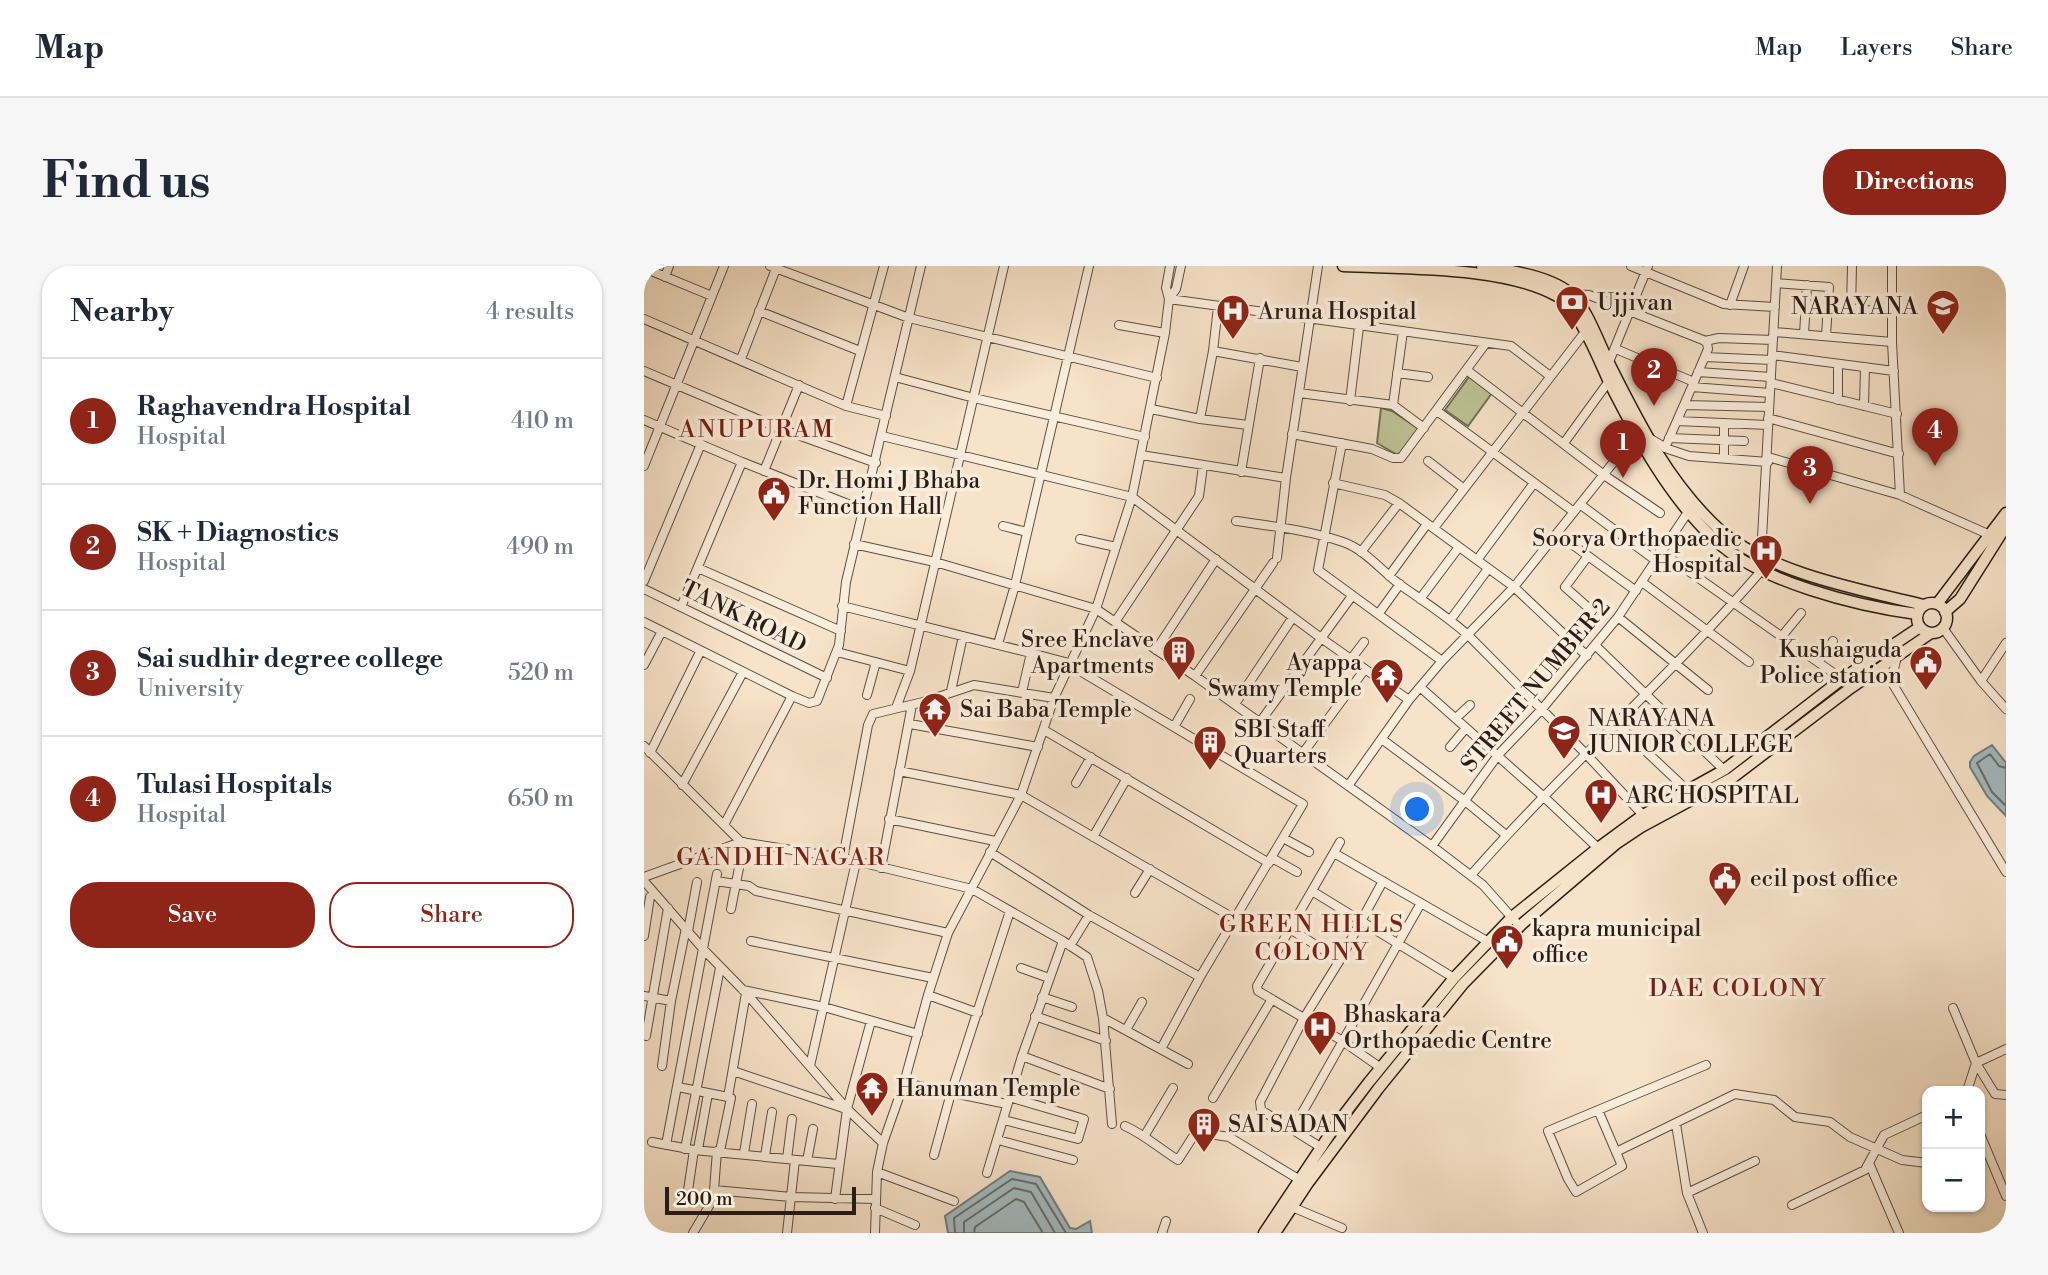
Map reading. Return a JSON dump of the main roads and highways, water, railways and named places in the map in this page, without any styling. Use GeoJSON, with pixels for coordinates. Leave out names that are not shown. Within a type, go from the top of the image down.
{"type":"FeatureCollection","features":[{"type":"Feature","properties":{"kind":"main road"},"geometry":{"type":"LineString","coordinates":[[1343,266],[1458,272],[1518,280],[1560,297],[1585,332],[1608,372],[1641,436],[1648,456],[1688,512],[1717,542],[1761,571],[1828,594],[1890,610],[1941,608],[1960,599],[2006,526]]}},
{"type":"Feature","properties":{"kind":"main road"},"geometry":{"type":"LineString","coordinates":[[1482,266],[1522,269],[1572,294],[1591,326],[1608,372],[1641,436],[1695,505],[1724,533],[1761,556],[1819,579],[1871,592],[1920,610]]}},
{"type":"Feature","properties":{"kind":"main road"},"geometry":{"type":"LineString","coordinates":[[1871,592],[1885,590],[1928,600],[1940,597],[1998,540],[2006,513]]}},
{"type":"Feature","properties":{"kind":"main road"},"geometry":{"type":"LineString","coordinates":[[1264,1233],[1381,1068],[1487,942],[1625,838],[1650,821],[1732,778],[1882,666],[1931,633],[1943,628],[1946,620],[1941,608],[1946,592]]}},
{"type":"Feature","properties":{"kind":"main road"},"geometry":{"type":"LineString","coordinates":[[1920,610],[1920,627]]}},
{"type":"Feature","properties":{"kind":"main road"},"geometry":{"type":"LineString","coordinates":[[1920,627],[1931,633]]}},
{"type":"Feature","properties":{"kind":"main road"},"geometry":{"type":"LineString","coordinates":[[1275,1233],[1308,1183],[1399,1063],[1516,921],[1598,848],[1643,815],[1724,770],[1842,678],[1920,627]]}},
{"type":"Feature","properties":{"kind":"water"},"geometry":{"type":"Polygon","coordinates":[[[1992,745],[2006,763],[2006,816],[1987,796],[1970,767],[1974,756],[1992,745]]]}},
{"type":"Feature","properties":{"kind":"water"},"geometry":{"type":"Polygon","coordinates":[[[1010,1171],[1040,1177],[1070,1228],[1076,1229],[1090,1221],[1092,1233],[948,1233],[945,1216],[1010,1171]]]}},
{"type":"Feature","properties":{"kind":"place","name":"Ujjivan"},"geometry":{"type":"Point","coordinates":[1572,332]}},
{"type":"Feature","properties":{"kind":"place","name":"NARAYANA"},"geometry":{"type":"Point","coordinates":[1943,336]}},
{"type":"Feature","properties":{"kind":"place","name":"Aruna Hospital"},"geometry":{"type":"Point","coordinates":[1233,341]}},
{"type":"Feature","properties":{"kind":"place","name":"SK + Diagnostics"},"geometry":{"type":"Point","coordinates":[1654,406]}},
{"type":"Feature","properties":{"kind":"place","name":"Tulasi Hospitals"},"geometry":{"type":"Point","coordinates":[1935,466]}},
{"type":"Feature","properties":{"kind":"place","name":"Raghavendra Hospital"},"geometry":{"type":"Point","coordinates":[1623,478]}},
{"type":"Feature","properties":{"kind":"place","name":"Sai sudhir degree college"},"geometry":{"type":"Point","coordinates":[1810,504]}},
{"type":"Feature","properties":{"kind":"place","name":"Dr. Homi J Bhaba Function Hall"},"geometry":{"type":"Point","coordinates":[774,523]}},
{"type":"Feature","properties":{"kind":"place","name":"Soorya Orthopaedic Hospital"},"geometry":{"type":"Point","coordinates":[1766,581]}},
{"type":"Feature","properties":{"kind":"place","name":"Sree Enclave Apartments"},"geometry":{"type":"Point","coordinates":[1179,682]}},
{"type":"Feature","properties":{"kind":"place","name":"Kushaiguda Police station"},"geometry":{"type":"Point","coordinates":[1926,692]}},
{"type":"Feature","properties":{"kind":"place","name":"Ayappa Swamy Temple"},"geometry":{"type":"Point","coordinates":[1387,705]}},
{"type":"Feature","properties":{"kind":"place","name":"Sai Baba Temple"},"geometry":{"type":"Point","coordinates":[935,739]}},
{"type":"Feature","properties":{"kind":"place","name":"NARAYANA JUNIOR COLLEGE"},"geometry":{"type":"Point","coordinates":[1564,761]}},
{"type":"Feature","properties":{"kind":"place","name":"SBI Staff Quarters"},"geometry":{"type":"Point","coordinates":[1210,772]}},
{"type":"Feature","properties":{"kind":"place","name":"ARC HOSPITAL"},"geometry":{"type":"Point","coordinates":[1601,825]}},
{"type":"Feature","properties":{"kind":"place","name":"ecil post office"},"geometry":{"type":"Point","coordinates":[1725,908]}},
{"type":"Feature","properties":{"kind":"place","name":"kapra municipal office"},"geometry":{"type":"Point","coordinates":[1507,971]}},
{"type":"Feature","properties":{"kind":"place","name":"Bhaskara Orthopaedic Centre"},"geometry":{"type":"Point","coordinates":[1320,1057]}},
{"type":"Feature","properties":{"kind":"place","name":"Hanuman Temple"},"geometry":{"type":"Point","coordinates":[872,1118]}},
{"type":"Feature","properties":{"kind":"place","name":"SAI SADAN"},"geometry":{"type":"Point","coordinates":[1204,1154]}},
{"type":"Feature","properties":{"kind":"district","name":"ANUPURAM"},"geometry":{"type":"Point","coordinates":[757,429]}},
{"type":"Feature","properties":{"kind":"district","name":"GANDHI NAGAR"},"geometry":{"type":"Point","coordinates":[781,857]}},
{"type":"Feature","properties":{"kind":"district","name":"GREEN HILLS COLONY"},"geometry":{"type":"Point","coordinates":[1312,938]}},
{"type":"Feature","properties":{"kind":"district","name":"DAE COLONY"},"geometry":{"type":"Point","coordinates":[1738,988]}}]}
